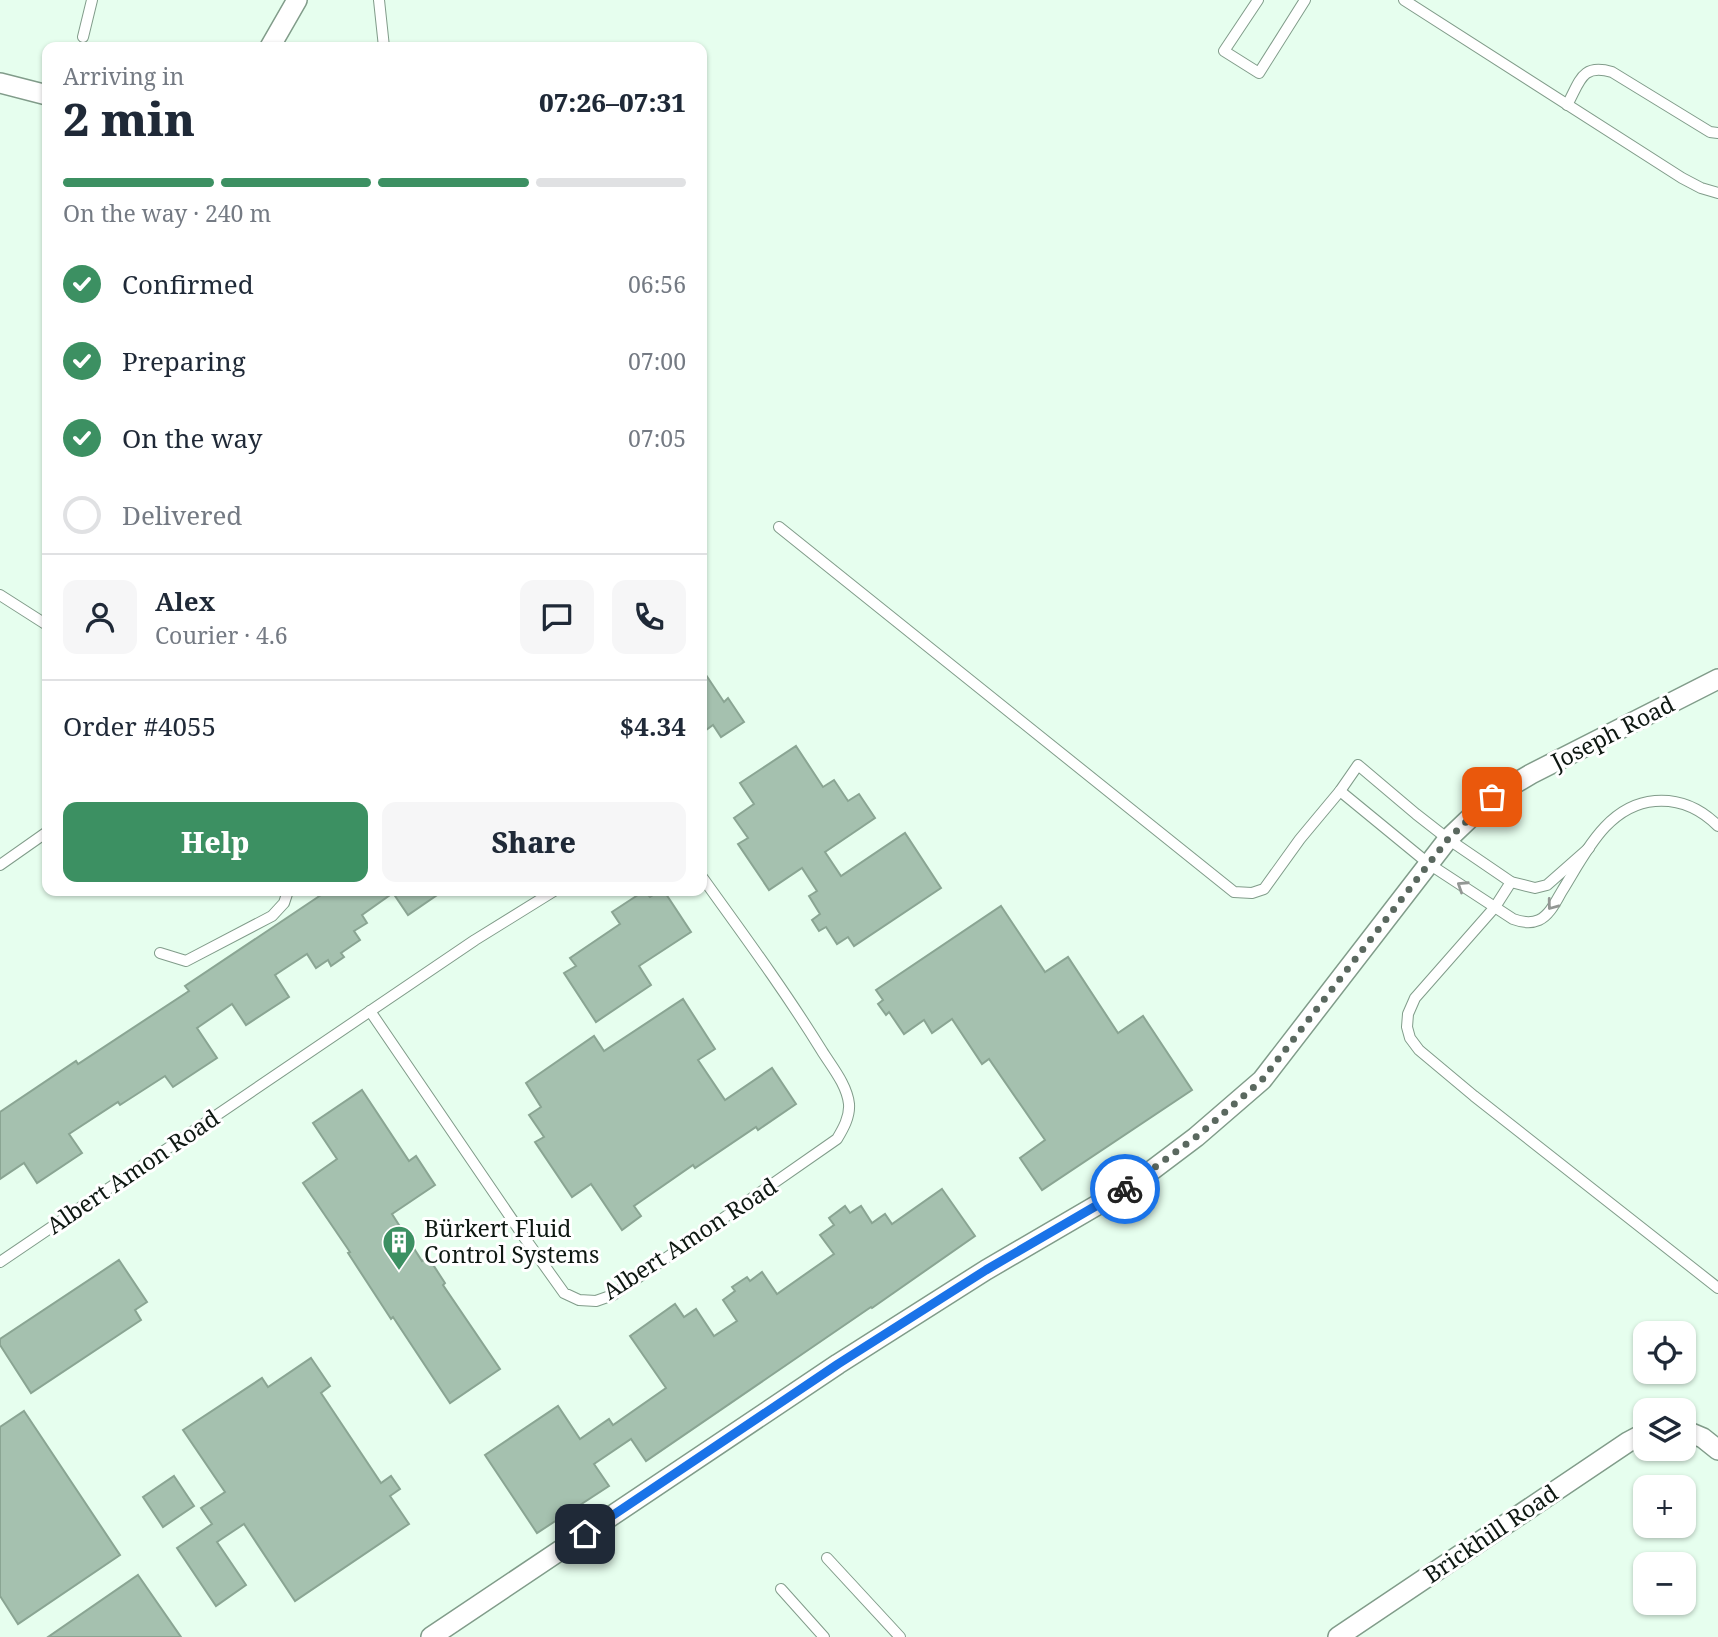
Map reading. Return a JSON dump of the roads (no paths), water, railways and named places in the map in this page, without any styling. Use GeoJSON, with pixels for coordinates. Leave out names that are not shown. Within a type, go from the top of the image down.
{"type":"FeatureCollection","features":[{"type":"Feature","properties":{"kind":"street"},"geometry":{"type":"LineString","coordinates":[[273,42],[296,0]]}},
{"type":"Feature","properties":{"kind":"street"},"geometry":{"type":"LineString","coordinates":[[0,83],[42,94]]}},
{"type":"Feature","properties":{"kind":"street","name":"Joseph Road"},"geometry":{"type":"LineString","coordinates":[[431,1637],[838,1364],[986,1270],[1135,1183],[1196,1137],[1262,1080],[1448,839],[1492,797],[1531,774],[1718,680]]}},
{"type":"Feature","properties":{"kind":"street"},"geometry":{"type":"LineString","coordinates":[[1696,1435],[1718,1450]]}},
{"type":"Feature","properties":{"kind":"street","name":"Brickhill Road"},"geometry":{"type":"LineString","coordinates":[[1338,1637],[1633,1439]]}},
{"type":"Feature","properties":{"kind":"lane"},"geometry":{"type":"LineString","coordinates":[[83,37],[92,0]]}},
{"type":"Feature","properties":{"kind":"lane"},"geometry":{"type":"LineString","coordinates":[[379,0],[383,42]]}},
{"type":"Feature","properties":{"kind":"lane"},"geometry":{"type":"LineString","coordinates":[[1258,0],[1224,51],[1259,73],[1305,0]]}},
{"type":"Feature","properties":{"kind":"lane"},"geometry":{"type":"LineString","coordinates":[[1404,0],[1682,178],[1700,188],[1718,193]]}},
{"type":"Feature","properties":{"kind":"lane"},"geometry":{"type":"LineString","coordinates":[[1567,104],[1584,74],[1589,70],[1602,69],[1612,72],[1710,132],[1718,133]]}},
{"type":"Feature","properties":{"kind":"lane"},"geometry":{"type":"LineString","coordinates":[[779,527],[1234,892],[1252,893],[1264,889],[1358,765],[1448,839],[1511,882],[1535,888],[1547,885],[1589,848]]}},
{"type":"Feature","properties":{"kind":"lane"},"geometry":{"type":"LineString","coordinates":[[0,595],[42,622]]}},
{"type":"Feature","properties":{"kind":"lane"},"geometry":{"type":"LineString","coordinates":[[1340,791],[1429,864],[1513,919],[1525,923],[1538,921],[1554,905],[1589,848],[1608,823],[1634,804],[1664,800],[1688,805],[1718,827]]}},
{"type":"Feature","properties":{"kind":"lane"},"geometry":{"type":"LineString","coordinates":[[0,865],[42,836]]}},
{"type":"Feature","properties":{"kind":"lane"},"geometry":{"type":"LineString","coordinates":[[1511,882],[1495,907],[1415,998],[1408,1014],[1410,1038],[1419,1050],[1474,1096],[1718,1288]]}},
{"type":"Feature","properties":{"kind":"lane","name":"Albert Amon Road"},"geometry":{"type":"LineString","coordinates":[[370,1012],[564,1293],[579,1300],[596,1301],[613,1295],[837,1139],[846,1124],[849,1104],[843,1084],[804,1021],[707,884]]}},
{"type":"Feature","properties":{"kind":"lane"},"geometry":{"type":"LineString","coordinates":[[160,953],[187,961],[272,916],[284,903],[286,896]]}},
{"type":"Feature","properties":{"kind":"lane","name":"Albert Amon Road"},"geometry":{"type":"LineString","coordinates":[[0,1262],[475,940],[546,896]]}},
{"type":"Feature","properties":{"kind":"lane"},"geometry":{"type":"LineString","coordinates":[[827,1558],[900,1637]]}},
{"type":"Feature","properties":{"kind":"lane"},"geometry":{"type":"LineString","coordinates":[[781,1589],[824,1637]]}},
{"type":"Feature","properties":{"kind":"place","name":"Bürkert Fluid Control Systems"},"geometry":{"type":"Point","coordinates":[399,1272]}}]}
